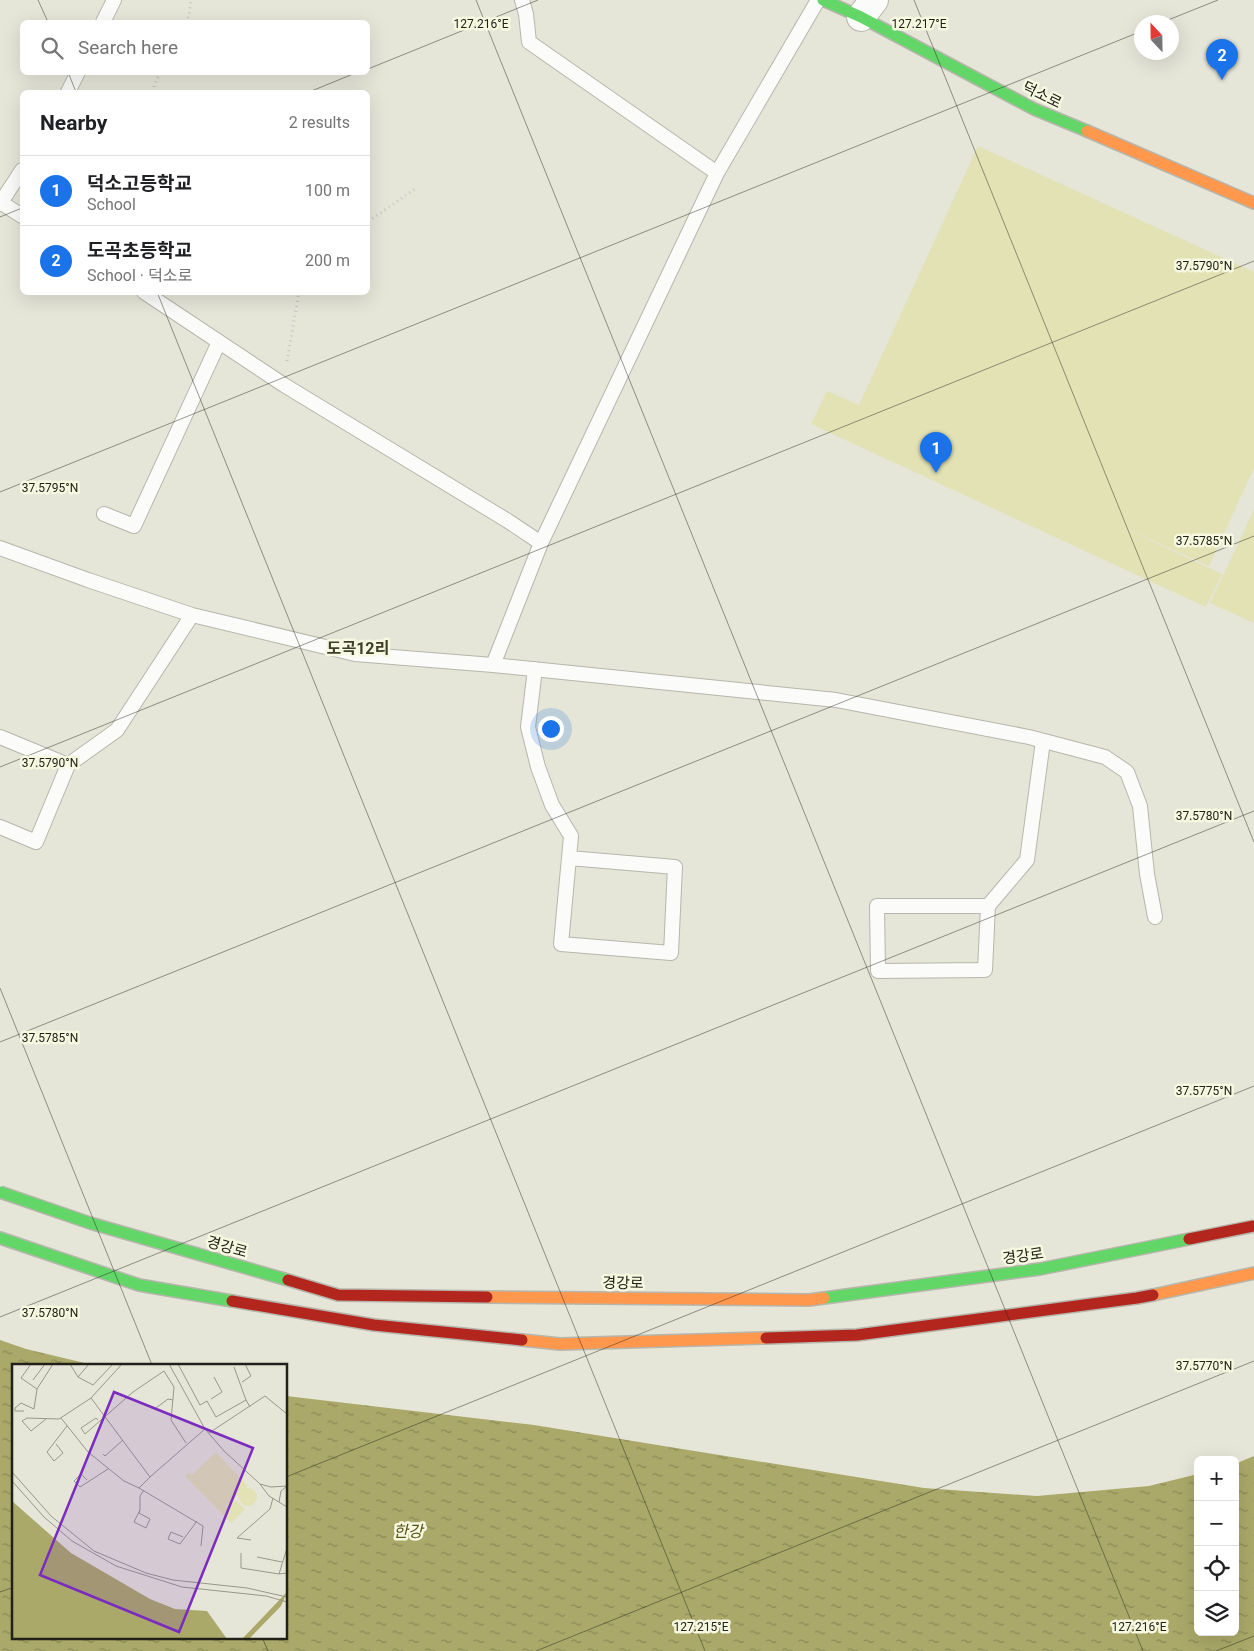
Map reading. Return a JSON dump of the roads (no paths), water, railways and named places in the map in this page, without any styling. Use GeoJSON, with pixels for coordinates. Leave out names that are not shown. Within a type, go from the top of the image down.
{"type":"FeatureCollection","features":[{"type":"Feature","properties":{"kind":"main road","name":"덕소로"},"geometry":{"type":"LineString","coordinates":[[823,0],[868,9],[1034,109],[1254,203]]}},
{"type":"Feature","properties":{"kind":"main road","name":"경강로"},"geometry":{"type":"LineString","coordinates":[[0,1192],[90,1223],[338,1295],[809,1300],[1040,1269],[1254,1226]]}},
{"type":"Feature","properties":{"kind":"main road"},"geometry":{"type":"LineString","coordinates":[[0,1238],[139,1285],[374,1324],[560,1344],[857,1335],[1137,1298],[1254,1274]]}},
{"type":"Feature","properties":{"kind":"lane"},"geometry":{"type":"LineString","coordinates":[[103,20],[114,0]]}},
{"type":"Feature","properties":{"kind":"lane"},"geometry":{"type":"LineString","coordinates":[[522,0],[526,14],[529,42],[717,173]]}},
{"type":"Feature","properties":{"kind":"lane"},"geometry":{"type":"LineString","coordinates":[[493,665],[541,543],[717,173],[818,0]]}},
{"type":"Feature","properties":{"kind":"lane"},"geometry":{"type":"LineString","coordinates":[[69,90],[76,75]]}},
{"type":"Feature","properties":{"kind":"lane"},"geometry":{"type":"LineString","coordinates":[[20,173],[0,203],[20,215]]}},
{"type":"Feature","properties":{"kind":"lane"},"geometry":{"type":"LineString","coordinates":[[148,295],[284,384],[541,543]]}},
{"type":"Feature","properties":{"kind":"lane"},"geometry":{"type":"LineString","coordinates":[[104,514],[134,526],[219,342]]}},
{"type":"Feature","properties":{"kind":"lane"},"geometry":{"type":"LineString","coordinates":[[0,548],[192,616],[355,654],[535,669],[836,700],[1043,741],[1104,757],[1127,772],[1140,806],[1147,874],[1155,917]]}},
{"type":"Feature","properties":{"kind":"lane"},"geometry":{"type":"LineString","coordinates":[[0,827],[36,842],[68,765],[117,730],[192,616]]}},
{"type":"Feature","properties":{"kind":"lane"},"geometry":{"type":"LineString","coordinates":[[535,669],[528,727],[538,767],[552,805],[571,836],[569,858],[675,868],[671,954],[561,944],[571,836]]}},
{"type":"Feature","properties":{"kind":"lane"},"geometry":{"type":"LineString","coordinates":[[0,737],[68,765]]}},
{"type":"Feature","properties":{"kind":"lane"},"geometry":{"type":"LineString","coordinates":[[988,906],[877,906],[878,971],[985,970],[988,906],[1027,860],[1043,741]]}},
{"type":"Feature","properties":{"kind":"water","name":"한강"},"geometry":{"type":"Polygon","coordinates":[[[0,1340],[26,1349],[89,1364],[12,1364],[12,1638],[288,1638],[288,1396],[534,1425],[924,1488],[1037,1496],[1149,1486],[1194,1475],[1194,1636],[1239,1636],[1239,1462],[1254,1456],[1254,1651],[0,1651],[0,1340]]]}},
{"type":"Feature","properties":{"kind":"place","name":"도곡초등학교"},"geometry":{"type":"Point","coordinates":[1222,80]}},
{"type":"Feature","properties":{"kind":"place","name":"덕소고등학교"},"geometry":{"type":"Point","coordinates":[936,473]}},
{"type":"Feature","properties":{"kind":"district","name":"도곡12리"},"geometry":{"type":"Point","coordinates":[358,648]}}]}
